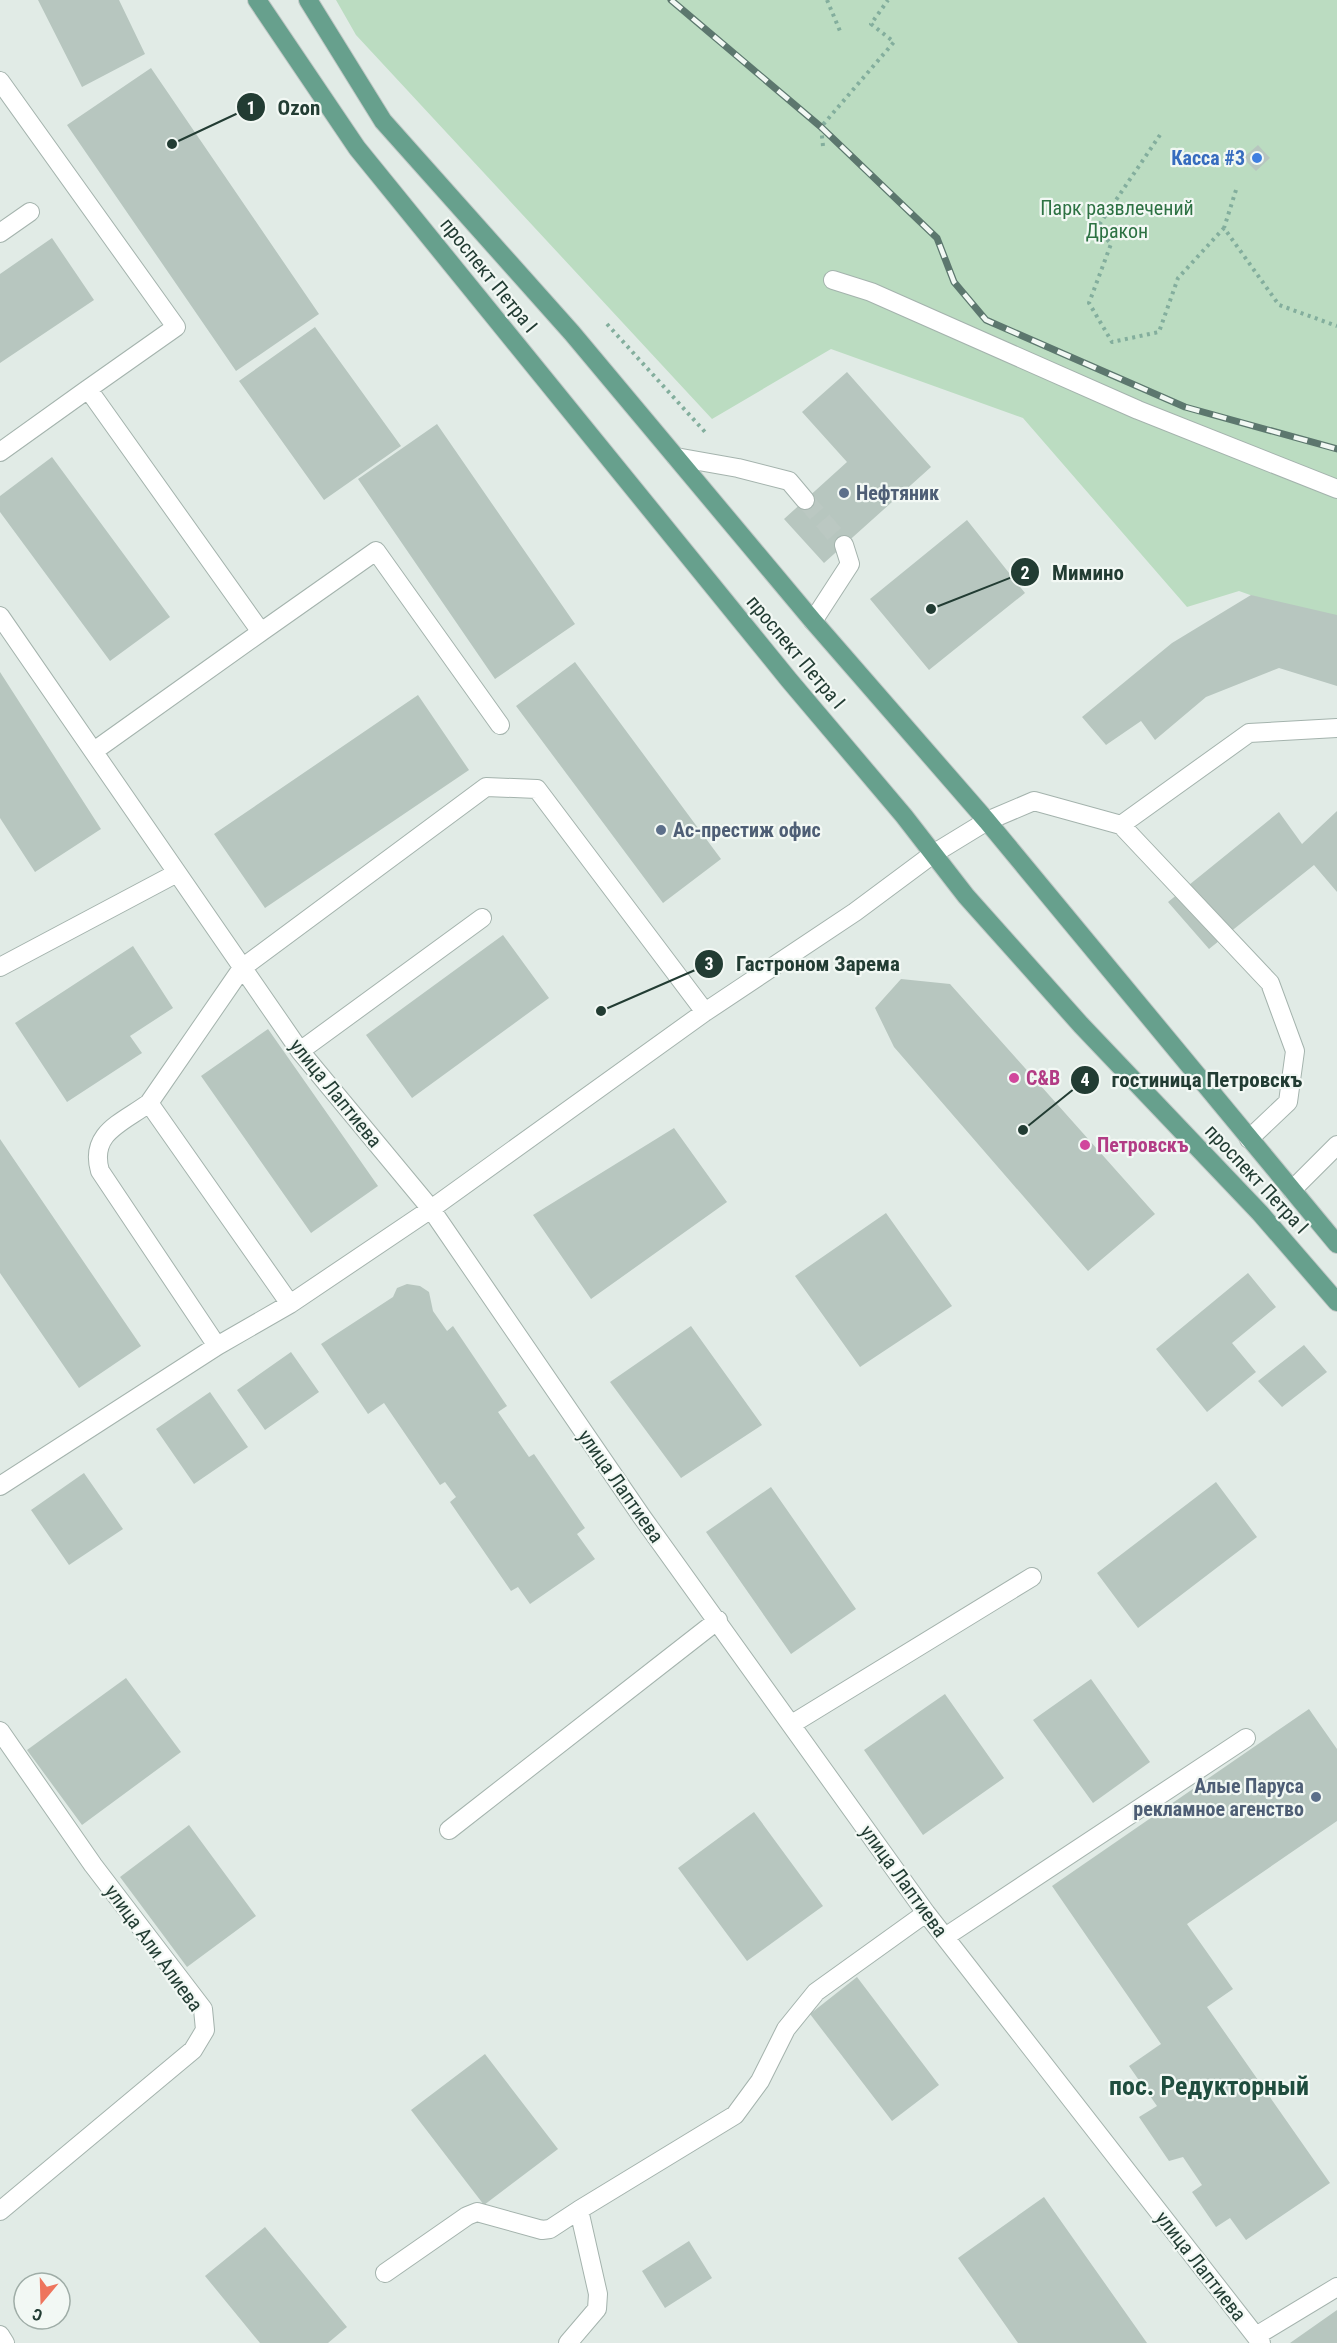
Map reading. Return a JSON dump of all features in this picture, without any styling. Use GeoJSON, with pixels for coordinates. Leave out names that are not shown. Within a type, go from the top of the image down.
{"type":"FeatureCollection","features":[{"type":"Feature","properties":{"kind":"main road","name":"проспект Петра I"},"geometry":{"type":"LineString","coordinates":[[257,0],[357,148],[966,896],[1081,1025],[1260,1213],[1337,1302]]}},
{"type":"Feature","properties":{"kind":"main road","name":"проспект Петра I"},"geometry":{"type":"LineString","coordinates":[[308,0],[383,121],[572,333],[813,621],[987,821],[1337,1244]]}},
{"type":"Feature","properties":{"kind":"street"},"geometry":{"type":"LineString","coordinates":[[0,81],[176,327],[0,452]]}},
{"type":"Feature","properties":{"kind":"street"},"geometry":{"type":"LineString","coordinates":[[0,233],[30,212]]}},
{"type":"Feature","properties":{"kind":"street"},"geometry":{"type":"LineString","coordinates":[[834,280],[871,292],[1138,410],[1337,489]]}},
{"type":"Feature","properties":{"kind":"street"},"geometry":{"type":"LineString","coordinates":[[88,389],[261,632]]}},
{"type":"Feature","properties":{"kind":"street"},"geometry":{"type":"LineString","coordinates":[[676,457],[738,468],[789,481],[805,500]]}},
{"type":"Feature","properties":{"kind":"street"},"geometry":{"type":"LineString","coordinates":[[813,621],[850,564],[844,545]]}},
{"type":"Feature","properties":{"kind":"street"},"geometry":{"type":"LineString","coordinates":[[94,751],[376,551],[500,725]]}},
{"type":"Feature","properties":{"kind":"street","name":"улица Лаптиева"},"geometry":{"type":"LineString","coordinates":[[0,616],[300,1051],[431,1209],[642,1517],[926,1913],[1258,2340]]}},
{"type":"Feature","properties":{"kind":"street"},"geometry":{"type":"LineString","coordinates":[[1121,825],[1249,732],[1337,728]]}},
{"type":"Feature","properties":{"kind":"street"},"geometry":{"type":"LineString","coordinates":[[218,1346],[100,1172],[95,1155],[102,1137],[149,1103],[242,968],[486,787],[537,789],[705,1012]]}},
{"type":"Feature","properties":{"kind":"street"},"geometry":{"type":"LineString","coordinates":[[0,1486],[218,1346],[290,1304],[431,1209],[705,1012],[855,912],[933,854],[987,821],[1034,801],[1121,825],[1270,983],[1295,1051],[1288,1102],[1249,1139]]}},
{"type":"Feature","properties":{"kind":"street"},"geometry":{"type":"LineString","coordinates":[[0,967],[177,873]]}},
{"type":"Feature","properties":{"kind":"street"},"geometry":{"type":"LineString","coordinates":[[300,1051],[482,918]]}},
{"type":"Feature","properties":{"kind":"street"},"geometry":{"type":"LineString","coordinates":[[149,1103],[290,1304]]}},
{"type":"Feature","properties":{"kind":"street"},"geometry":{"type":"LineString","coordinates":[[1292,1190],[1337,1145]]}},
{"type":"Feature","properties":{"kind":"street"},"geometry":{"type":"LineString","coordinates":[[792,1724],[1032,1577]]}},
{"type":"Feature","properties":{"kind":"street"},"geometry":{"type":"LineString","coordinates":[[449,1830],[718,1620]]}},
{"type":"Feature","properties":{"kind":"street","name":"улица Али Алиева"},"geometry":{"type":"LineString","coordinates":[[0,1731],[93,1865],[203,2009],[205,2030],[194,2050],[0,2211]]}},
{"type":"Feature","properties":{"kind":"street"},"geometry":{"type":"LineString","coordinates":[[945,1937],[1246,1738]]}},
{"type":"Feature","properties":{"kind":"street"},"geometry":{"type":"LineString","coordinates":[[386,2273],[467,2216],[477,2212],[542,2230],[550,2229],[735,2115],[760,2081],[786,2029],[816,1992],[926,1913]]}},
{"type":"Feature","properties":{"kind":"street"},"geometry":{"type":"LineString","coordinates":[[568,2343],[597,2309],[598,2294],[579,2210]]}},
{"type":"Feature","properties":{"kind":"street"},"geometry":{"type":"LineString","coordinates":[[1258,2340],[1337,2287]]}},
{"type":"Feature","properties":{"kind":"street"},"geometry":{"type":"LineString","coordinates":[[0,2335],[5,2343]]}},
{"type":"Feature","properties":{"kind":"path"},"geometry":{"type":"LineString","coordinates":[[827,0],[840,31]]}},
{"type":"Feature","properties":{"kind":"path"},"geometry":{"type":"LineString","coordinates":[[823,146],[821,127],[894,42],[871,24],[888,0]]}},
{"type":"Feature","properties":{"kind":"path"},"geometry":{"type":"LineString","coordinates":[[1160,135],[1097,228],[1111,244],[1089,303],[1112,342],[1159,332],[1178,278],[1224,228],[1236,190]]}},
{"type":"Feature","properties":{"kind":"path"},"geometry":{"type":"LineString","coordinates":[[1224,228],[1279,305],[1337,327]]}},
{"type":"Feature","properties":{"kind":"path"},"geometry":{"type":"LineString","coordinates":[[605,322],[738,468]]}},
{"type":"Feature","properties":{"kind":"green space","name":"Парк развлечений Дракон"},"geometry":{"type":"Polygon","coordinates":[[[336,0],[1337,0],[1337,626],[1239,591],[1187,607],[1023,418],[831,349],[712,419],[356,35],[336,0]]]}},
{"type":"Feature","properties":{"kind":"building"},"geometry":{"type":"Polygon","coordinates":[[[38,0],[119,0],[145,54],[82,87],[38,0]]]}},
{"type":"Feature","properties":{"kind":"building"},"geometry":{"type":"Polygon","coordinates":[[[151,68],[319,314],[236,371],[67,125],[151,68]]]}},
{"type":"Feature","properties":{"kind":"building","name":"Касса #3"},"geometry":{"type":"Polygon","coordinates":[[[1258,145],[1270,158],[1256,171],[1243,158],[1258,145]]]}},
{"type":"Feature","properties":{"kind":"building"},"geometry":{"type":"Polygon","coordinates":[[[52,238],[94,300],[0,363],[0,274],[52,238]]]}},
{"type":"Feature","properties":{"kind":"building"},"geometry":{"type":"Polygon","coordinates":[[[315,327],[401,446],[324,500],[239,381],[315,327]]]}},
{"type":"Feature","properties":{"kind":"building"},"geometry":{"type":"Polygon","coordinates":[[[847,372],[931,467],[824,563],[784,519],[847,462],[802,412],[847,372]]]}},
{"type":"Feature","properties":{"kind":"building"},"geometry":{"type":"Polygon","coordinates":[[[437,424],[575,624],[495,679],[358,479],[437,424]]]}},
{"type":"Feature","properties":{"kind":"building"},"geometry":{"type":"Polygon","coordinates":[[[52,457],[170,617],[110,661],[0,512],[0,496],[52,457]]]}},
{"type":"Feature","properties":{"kind":"building"},"geometry":{"type":"Polygon","coordinates":[[[967,520],[1025,593],[929,670],[870,599],[967,520]]]}},
{"type":"Feature","properties":{"kind":"building"},"geometry":{"type":"Polygon","coordinates":[[[1251,595],[1337,615],[1337,686],[1279,668],[1206,697],[1155,740],[1141,721],[1106,745],[1082,717],[1172,643],[1251,595]]]}},
{"type":"Feature","properties":{"kind":"building"},"geometry":{"type":"Polygon","coordinates":[[[575,662],[721,859],[663,903],[516,706],[575,662]]]}},
{"type":"Feature","properties":{"kind":"building"},"geometry":{"type":"Polygon","coordinates":[[[0,672],[101,829],[35,872],[0,818],[0,672]]]}},
{"type":"Feature","properties":{"kind":"building"},"geometry":{"type":"Polygon","coordinates":[[[418,695],[469,770],[265,908],[214,834],[418,695]]]}},
{"type":"Feature","properties":{"kind":"building"},"geometry":{"type":"Polygon","coordinates":[[[1337,811],[1337,892],[1314,865],[1209,949],[1168,902],[1279,812],[1302,844],[1337,811]]]}},
{"type":"Feature","properties":{"kind":"building"},"geometry":{"type":"Polygon","coordinates":[[[503,935],[549,998],[412,1098],[366,1035],[503,935]]]}},
{"type":"Feature","properties":{"kind":"building"},"geometry":{"type":"Polygon","coordinates":[[[133,946],[173,1008],[130,1036],[142,1053],[67,1102],[15,1023],[133,946]]]}},
{"type":"Feature","properties":{"kind":"building"},"geometry":{"type":"Polygon","coordinates":[[[901,979],[950,984],[1155,1214],[1088,1271],[894,1047],[875,1008],[901,979]]]}},
{"type":"Feature","properties":{"kind":"building"},"geometry":{"type":"Polygon","coordinates":[[[268,1029],[378,1186],[311,1233],[201,1076],[268,1029]]]}},
{"type":"Feature","properties":{"kind":"building"},"geometry":{"type":"Polygon","coordinates":[[[674,1128],[727,1202],[591,1299],[533,1215],[674,1128]]]}},
{"type":"Feature","properties":{"kind":"building"},"geometry":{"type":"Polygon","coordinates":[[[0,1139],[141,1346],[79,1388],[0,1273],[0,1139]]]}},
{"type":"Feature","properties":{"kind":"building"},"geometry":{"type":"Polygon","coordinates":[[[886,1213],[952,1306],[860,1367],[795,1276],[886,1213]]]}},
{"type":"Feature","properties":{"kind":"building"},"geometry":{"type":"Polygon","coordinates":[[[1248,1273],[1276,1307],[1232,1343],[1256,1372],[1207,1412],[1156,1349],[1248,1273]]]}},
{"type":"Feature","properties":{"kind":"building"},"geometry":{"type":"Polygon","coordinates":[[[407,1284],[420,1286],[429,1292],[433,1311],[447,1331],[453,1326],[507,1406],[498,1412],[529,1457],[534,1454],[585,1528],[577,1534],[595,1559],[530,1604],[518,1587],[511,1591],[450,1502],[456,1497],[445,1482],[440,1485],[384,1403],[368,1414],[321,1344],[393,1297],[397,1288],[407,1284]]]}},
{"type":"Feature","properties":{"kind":"building"},"geometry":{"type":"Polygon","coordinates":[[[691,1326],[762,1425],[681,1478],[610,1382],[691,1326]]]}},
{"type":"Feature","properties":{"kind":"building"},"geometry":{"type":"Polygon","coordinates":[[[1304,1345],[1327,1372],[1282,1407],[1258,1381],[1304,1345]]]}},
{"type":"Feature","properties":{"kind":"building"},"geometry":{"type":"Polygon","coordinates":[[[291,1352],[319,1392],[265,1430],[237,1390],[291,1352]]]}},
{"type":"Feature","properties":{"kind":"building"},"geometry":{"type":"Polygon","coordinates":[[[210,1392],[248,1447],[194,1484],[156,1429],[210,1392]]]}},
{"type":"Feature","properties":{"kind":"building"},"geometry":{"type":"Polygon","coordinates":[[[84,1473],[123,1529],[69,1565],[31,1510],[84,1473]]]}},
{"type":"Feature","properties":{"kind":"building"},"geometry":{"type":"Polygon","coordinates":[[[1216,1482],[1257,1537],[1138,1628],[1097,1573],[1216,1482]]]}},
{"type":"Feature","properties":{"kind":"building"},"geometry":{"type":"Polygon","coordinates":[[[771,1487],[856,1609],[791,1654],[706,1532],[771,1487]]]}},
{"type":"Feature","properties":{"kind":"building"},"geometry":{"type":"Polygon","coordinates":[[[126,1678],[181,1752],[82,1825],[27,1750],[126,1678]]]}},
{"type":"Feature","properties":{"kind":"building"},"geometry":{"type":"Polygon","coordinates":[[[1091,1679],[1150,1762],[1093,1803],[1033,1720],[1091,1679]]]}},
{"type":"Feature","properties":{"kind":"building"},"geometry":{"type":"Polygon","coordinates":[[[945,1694],[1004,1778],[923,1835],[864,1750],[945,1694]]]}},
{"type":"Feature","properties":{"kind":"building"},"geometry":{"type":"Polygon","coordinates":[[[1309,1709],[1337,1749],[1337,1821],[1187,1924],[1233,1989],[1207,2007],[1330,2183],[1246,2240],[1230,2218],[1216,2227],[1192,2192],[1202,2185],[1183,2157],[1169,2161],[1139,2117],[1157,2106],[1129,2066],[1161,2044],[1052,1886],[1309,1709]]]}},
{"type":"Feature","properties":{"kind":"building"},"geometry":{"type":"Polygon","coordinates":[[[754,1812],[823,1906],[747,1961],[678,1868],[754,1812]]]}},
{"type":"Feature","properties":{"kind":"building"},"geometry":{"type":"Polygon","coordinates":[[[189,1825],[256,1916],[187,1967],[120,1877],[189,1825]]]}},
{"type":"Feature","properties":{"kind":"building"},"geometry":{"type":"Polygon","coordinates":[[[857,1977],[939,2085],[892,2121],[810,2014],[857,1977]]]}},
{"type":"Feature","properties":{"kind":"building"},"geometry":{"type":"Polygon","coordinates":[[[485,2054],[558,2149],[484,2205],[411,2110],[485,2054]]]}},
{"type":"Feature","properties":{"kind":"building"},"geometry":{"type":"Polygon","coordinates":[[[1044,2197],[1147,2343],[1018,2343],[958,2258],[1044,2197]]]}},
{"type":"Feature","properties":{"kind":"building"},"geometry":{"type":"Polygon","coordinates":[[[265,2227],[347,2327],[328,2343],[260,2343],[205,2276],[265,2227]]]}},
{"type":"Feature","properties":{"kind":"building"},"geometry":{"type":"Polygon","coordinates":[[[689,2241],[712,2278],[665,2308],[642,2271],[689,2241]]]}},
{"type":"Feature","properties":{"kind":"building"},"geometry":{"type":"Polygon","coordinates":[[[1337,2310],[1337,2343],[1290,2343],[1337,2310]]]}},
{"type":"Feature","properties":{"kind":"tunnel"},"geometry":{"type":"LineString","coordinates":[[805,500],[844,545]]}},
{"type":"Feature","properties":{"kind":"railway"},"geometry":{"type":"LineString","coordinates":[[671,0],[821,127],[937,238],[954,282],[986,320],[1185,407],[1337,449]]}},
{"type":"Feature","properties":{"kind":"place","name":"Ozon"},"geometry":{"type":"Point","coordinates":[172,144]}},
{"type":"Feature","properties":{"kind":"place","name":"Касса #3"},"geometry":{"type":"Point","coordinates":[1257,158]}},
{"type":"Feature","properties":{"kind":"place","name":"Нефтяник"},"geometry":{"type":"Point","coordinates":[844,493]}},
{"type":"Feature","properties":{"kind":"place","name":"Мимино"},"geometry":{"type":"Point","coordinates":[931,609]}},
{"type":"Feature","properties":{"kind":"place","name":"Ас-престиж офис"},"geometry":{"type":"Point","coordinates":[661,830]}},
{"type":"Feature","properties":{"kind":"place","name":"Гастроном Зарема"},"geometry":{"type":"Point","coordinates":[601,1011]}},
{"type":"Feature","properties":{"kind":"place","name":"С&В"},"geometry":{"type":"Point","coordinates":[1014,1078]}},
{"type":"Feature","properties":{"kind":"place","name":"гостиница Петровскъ"},"geometry":{"type":"Point","coordinates":[1023,1130]}},
{"type":"Feature","properties":{"kind":"place","name":"Петровскъ"},"geometry":{"type":"Point","coordinates":[1085,1145]}},
{"type":"Feature","properties":{"kind":"place","name":"Алые Паруса рекламное агенство"},"geometry":{"type":"Point","coordinates":[1316,1797]}},
{"type":"Feature","properties":{"kind":"district","name":"пос. Редукторный"},"geometry":{"type":"Point","coordinates":[1209,2086]}}]}
